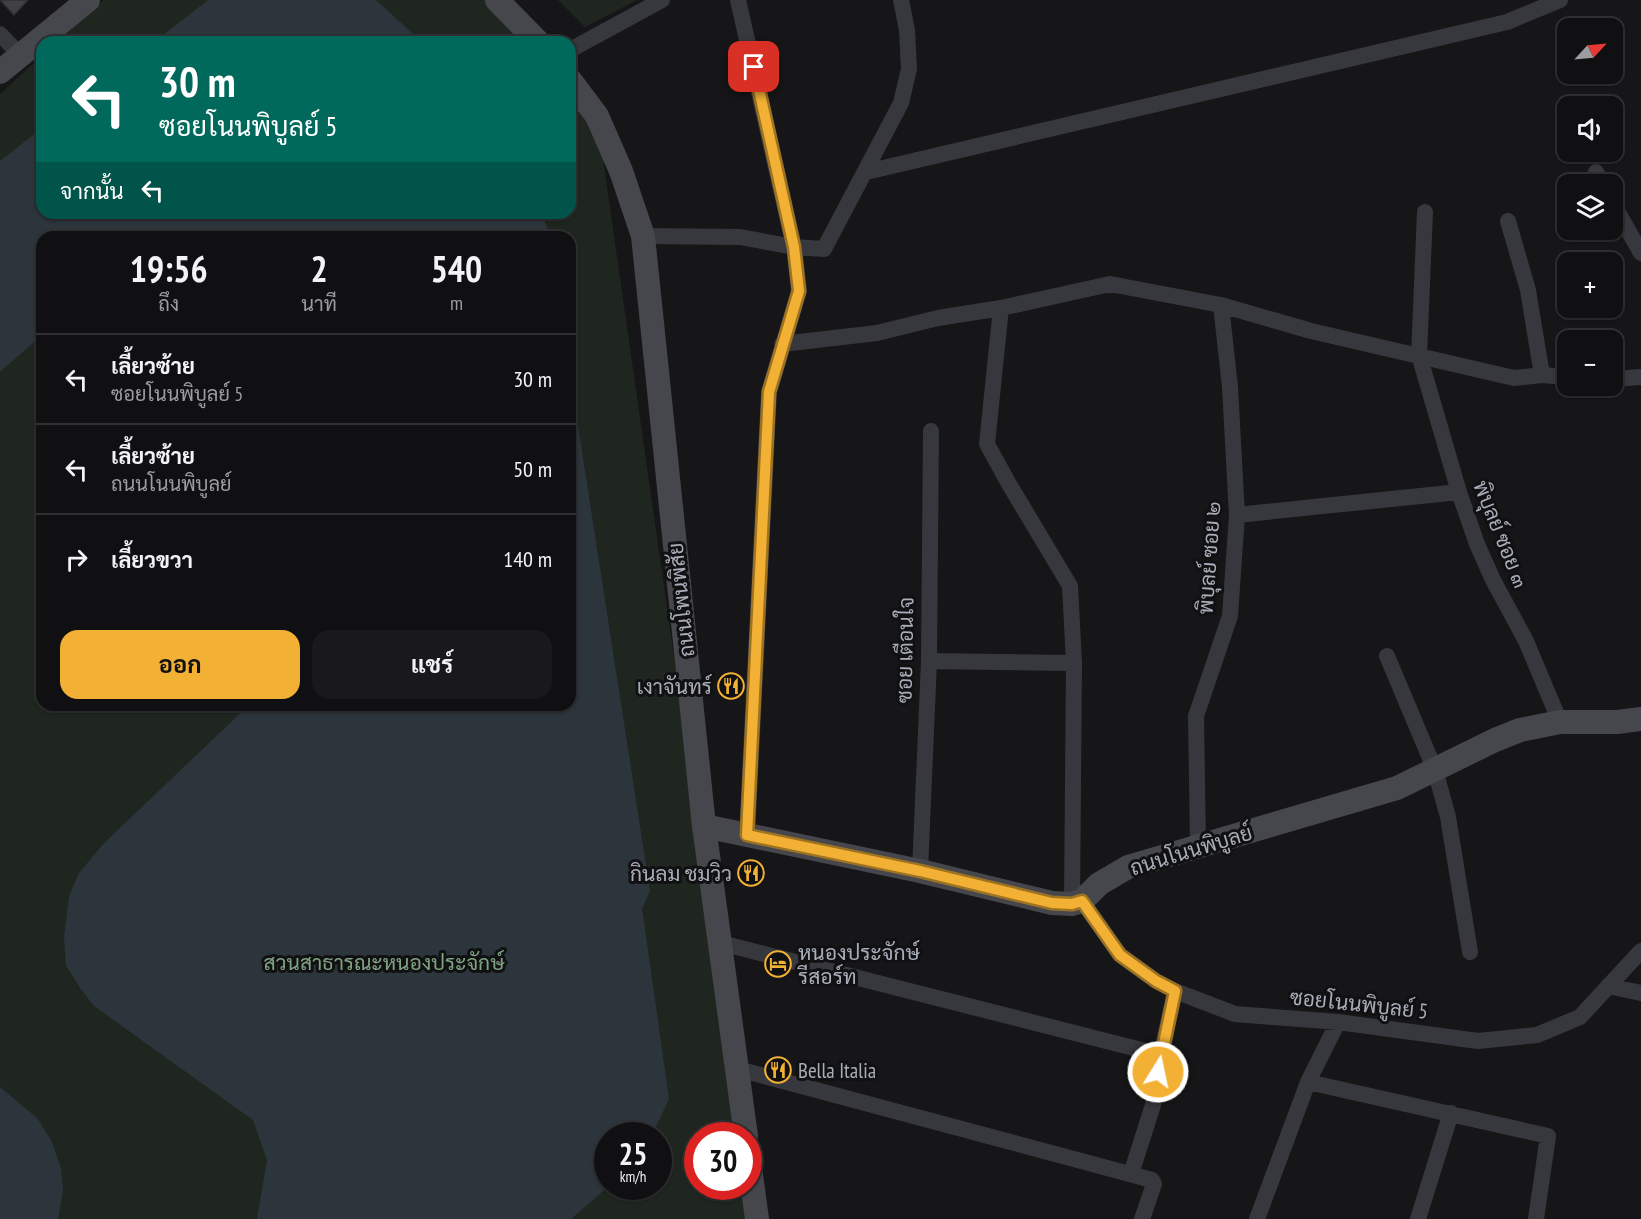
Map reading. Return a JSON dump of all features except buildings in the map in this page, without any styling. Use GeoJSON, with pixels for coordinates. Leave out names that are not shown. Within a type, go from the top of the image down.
{"type":"FeatureCollection","features":[{"type":"Feature","properties":{"kind":"street"},"geometry":{"type":"LineString","coordinates":[[43,36],[88,0]]}},
{"type":"Feature","properties":{"kind":"street"},"geometry":{"type":"LineString","coordinates":[[497,0],[532,36]]}},
{"type":"Feature","properties":{"kind":"street"},"geometry":{"type":"LineString","coordinates":[[576,47],[662,0]]}},
{"type":"Feature","properties":{"kind":"street"},"geometry":{"type":"LineString","coordinates":[[738,0],[794,247],[799,291],[769,392],[747,835]]}},
{"type":"Feature","properties":{"kind":"street"},"geometry":{"type":"LineString","coordinates":[[643,236],[740,237],[794,247],[824,249],[901,103],[909,69],[907,30],[901,0]]}},
{"type":"Feature","properties":{"kind":"street"},"geometry":{"type":"LineString","coordinates":[[866,172],[1507,22],[1560,0]]}},
{"type":"Feature","properties":{"kind":"street"},"geometry":{"type":"LineString","coordinates":[[0,34],[20,55]]}},
{"type":"Feature","properties":{"kind":"street"},"geometry":{"type":"LineString","coordinates":[[0,72],[36,42]]}},
{"type":"Feature","properties":{"kind":"street","name":"ถนนโพนพิสัย"},"geometry":{"type":"LineString","coordinates":[[576,88],[597,116],[621,171],[643,236],[704,826],[744,1122]]}},
{"type":"Feature","properties":{"kind":"street","name":"พิบุลย์ ซอย ๓"},"geometry":{"type":"LineString","coordinates":[[1425,212],[1419,355],[1459,492],[1477,544],[1493,580],[1526,641],[1560,722]]}},
{"type":"Feature","properties":{"kind":"street"},"geometry":{"type":"LineString","coordinates":[[1508,221],[1528,290],[1542,375]]}},
{"type":"Feature","properties":{"kind":"street"},"geometry":{"type":"LineString","coordinates":[[1623,221],[1641,253]]}},
{"type":"Feature","properties":{"kind":"street"},"geometry":{"type":"LineString","coordinates":[[783,344],[877,333],[938,318],[1001,308],[1110,284],[1221,305],[1311,331],[1514,378],[1557,376]]}},
{"type":"Feature","properties":{"kind":"street","name":"พิบุลย์ ซอย ๒"},"geometry":{"type":"LineString","coordinates":[[1198,847],[1196,716],[1230,616],[1237,515],[1230,387],[1221,305]]}},
{"type":"Feature","properties":{"kind":"street"},"geometry":{"type":"LineString","coordinates":[[704,826],[920,871],[1052,903],[1077,903],[1074,663],[1070,586],[987,444],[1001,308]]}},
{"type":"Feature","properties":{"kind":"street"},"geometry":{"type":"LineString","coordinates":[[1623,378],[1641,377]]}},
{"type":"Feature","properties":{"kind":"street","name":"ซอย เตือนใจ"},"geometry":{"type":"LineString","coordinates":[[920,871],[928,661],[931,431]]}},
{"type":"Feature","properties":{"kind":"street"},"geometry":{"type":"LineString","coordinates":[[1237,515],[1459,492]]}},
{"type":"Feature","properties":{"kind":"street"},"geometry":{"type":"LineString","coordinates":[[1387,656],[1435,770],[1456,858],[1470,952]]}},
{"type":"Feature","properties":{"kind":"street"},"geometry":{"type":"LineString","coordinates":[[928,661],[1074,663]]}},
{"type":"Feature","properties":{"kind":"street","name":"ถนนโนนพิบูลย์"},"geometry":{"type":"LineString","coordinates":[[1077,903],[1098,884],[1128,867],[1397,788],[1520,730],[1560,722],[1617,722],[1641,719]]}},
{"type":"Feature","properties":{"kind":"street","name":"ซอยโนนพิบูลย์ 5"},"geometry":{"type":"LineString","coordinates":[[1077,903],[1120,955],[1156,981],[1175,991],[1235,1014],[1338,1022],[1478,1041],[1537,1035],[1580,1017],[1641,951]]}},
{"type":"Feature","properties":{"kind":"street"},"geometry":{"type":"LineString","coordinates":[[721,943],[1161,1055]]}},
{"type":"Feature","properties":{"kind":"street"},"geometry":{"type":"LineString","coordinates":[[1608,986],[1641,993]]}},
{"type":"Feature","properties":{"kind":"street"},"geometry":{"type":"LineString","coordinates":[[1131,1174],[1153,1105],[1175,991]]}},
{"type":"Feature","properties":{"kind":"street"},"geometry":{"type":"LineString","coordinates":[[1257,1219],[1308,1082],[1338,1022]]}},
{"type":"Feature","properties":{"kind":"street"},"geometry":{"type":"LineString","coordinates":[[738,1069],[1152,1180],[1155,1184],[1142,1219]]}},
{"type":"Feature","properties":{"kind":"street"},"geometry":{"type":"LineString","coordinates":[[1308,1082],[1548,1136],[1536,1219]]}},
{"type":"Feature","properties":{"kind":"street"},"geometry":{"type":"LineString","coordinates":[[1418,1219],[1451,1113]]}},
{"type":"Feature","properties":{"kind":"street"},"geometry":{"type":"LineString","coordinates":[[754,1200],[757,1219]]}},
{"type":"Feature","properties":{"kind":"green space"},"geometry":{"type":"Polygon","coordinates":[[[103,0],[506,0],[535,36],[64,36],[103,0]]]}},
{"type":"Feature","properties":{"kind":"green space"},"geometry":{"type":"Polygon","coordinates":[[[558,0],[637,0],[585,27],[558,0]]]}},
{"type":"Feature","properties":{"kind":"green space","name":"สวนสาธารณะหนองประจักษ์"},"geometry":{"type":"Polygon","coordinates":[[[36,61],[36,219],[576,219],[576,88],[597,116],[740,1122],[684,1122],[684,1200],[751,1200],[754,1219],[0,1219],[0,94],[36,61]]]}},
{"type":"Feature","properties":{"kind":"shaded area"},"geometry":{"type":"Polygon","coordinates":[[[208,0],[376,0],[415,36],[162,36],[208,0]]]}},
{"type":"Feature","properties":{"kind":"shaded area"},"geometry":{"type":"Polygon","coordinates":[[[36,133],[36,219],[544,219],[548,231],[36,231],[36,340],[0,372],[0,161],[36,133]]]}},
{"type":"Feature","properties":{"kind":"shaded area"},"geometry":{"type":"Polygon","coordinates":[[[576,413],[650,891],[642,908],[669,1099],[658,1122],[594,1122],[594,1199],[571,1219],[257,1219],[267,1160],[253,1120],[94,1006],[66,965],[64,937],[69,896],[79,873],[104,843],[243,711],[576,711],[576,413]]]}},
{"type":"Feature","properties":{"kind":"shaded area"},"geometry":{"type":"Polygon","coordinates":[[[0,1087],[37,1118],[51,1140],[61,1168],[63,1190],[58,1219],[0,1219],[0,1087]]]}},
{"type":"Feature","properties":{"kind":"place","name":"เงาจันทร์"},"geometry":{"type":"Point","coordinates":[731,686]}},
{"type":"Feature","properties":{"kind":"place","name":"กินลม ชมวิว"},"geometry":{"type":"Point","coordinates":[751,873]}},
{"type":"Feature","properties":{"kind":"place","name":"หนองประจักษ์ รีสอร์ท"},"geometry":{"type":"Point","coordinates":[778,964]}},
{"type":"Feature","properties":{"kind":"place","name":"Bella Italia"},"geometry":{"type":"Point","coordinates":[778,1070]}},
{"type":"Feature","properties":{"kind":"route"},"geometry":{"type":"LineString","coordinates":[[754,67],[794,247],[799,291],[769,392],[747,835],[920,871],[1052,903],[1072,904],[1082,901],[1120,955],[1156,981],[1175,991],[1158,1072]]}}]}
